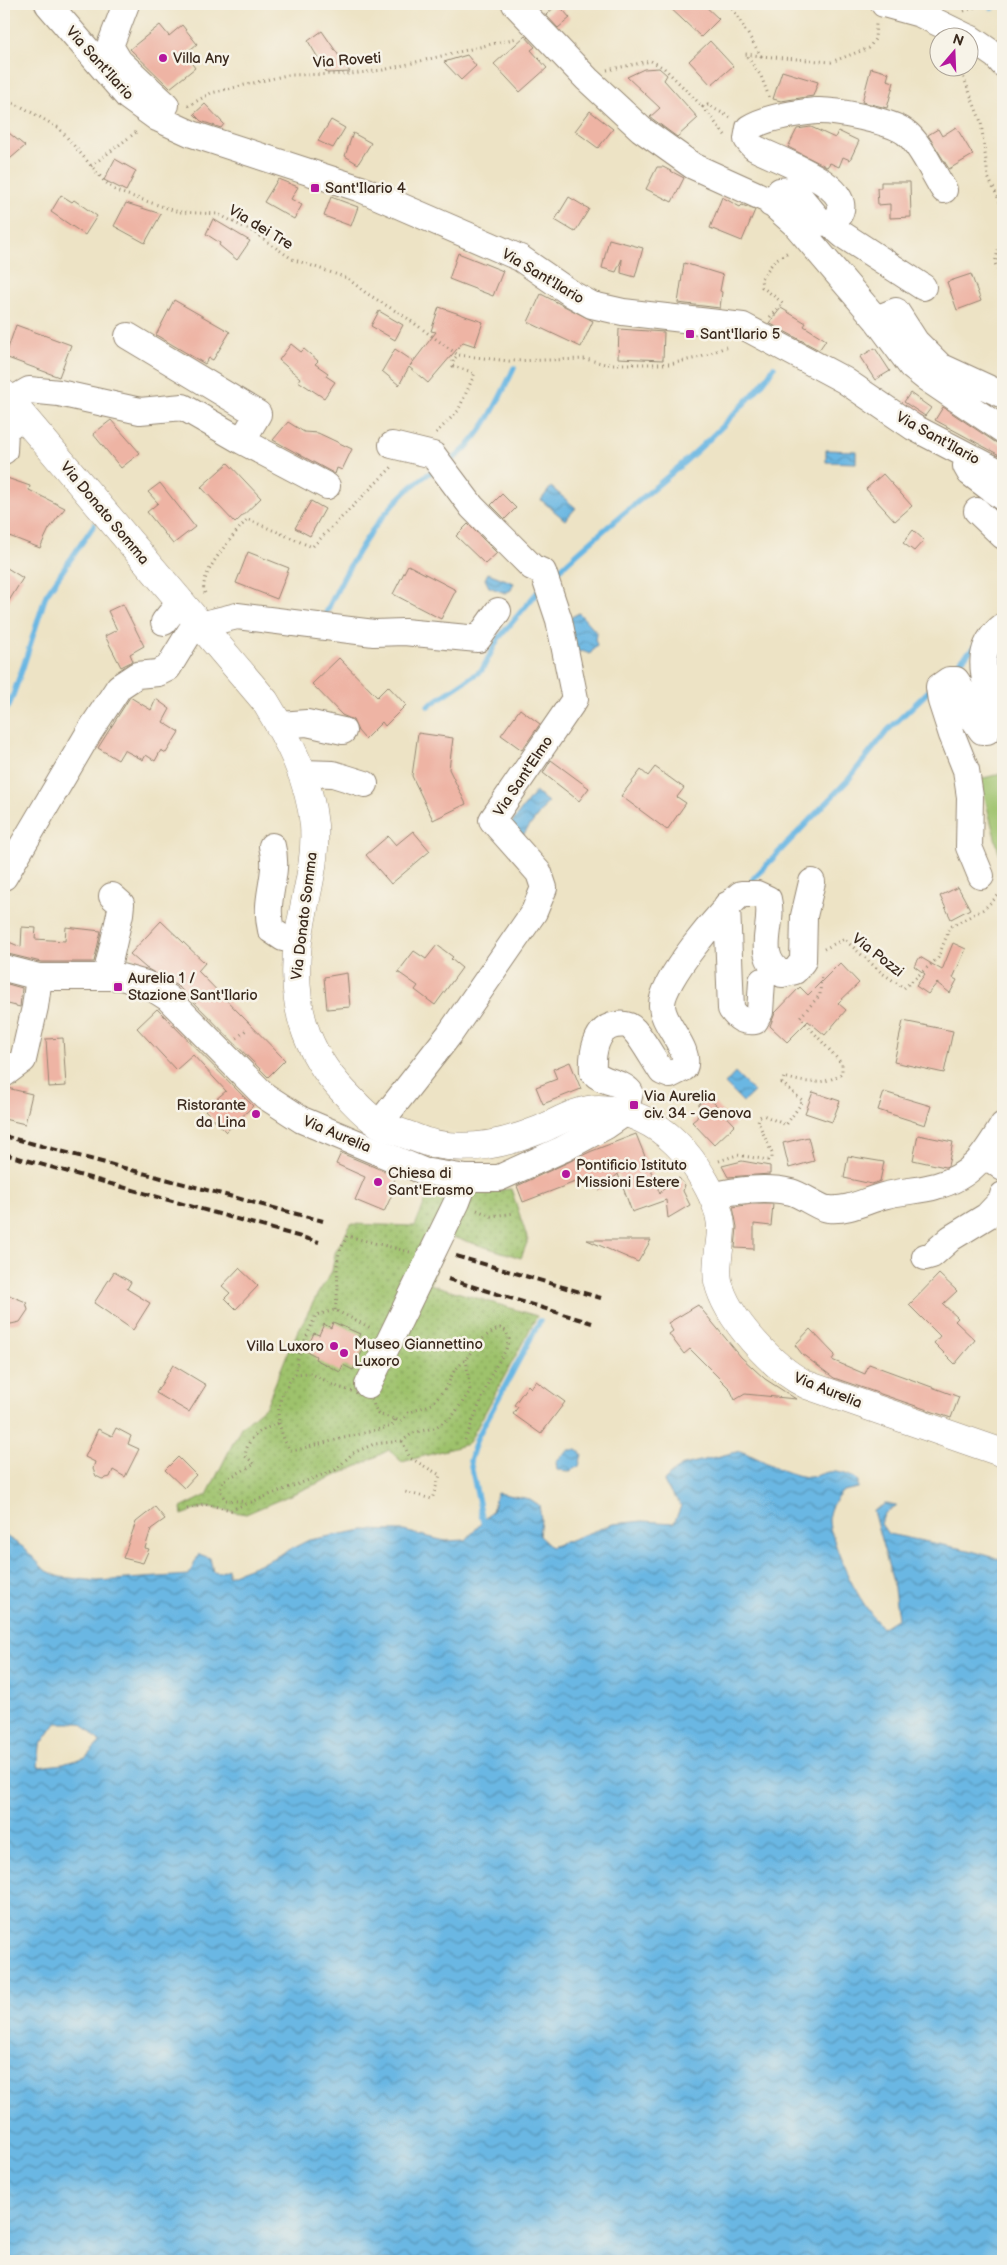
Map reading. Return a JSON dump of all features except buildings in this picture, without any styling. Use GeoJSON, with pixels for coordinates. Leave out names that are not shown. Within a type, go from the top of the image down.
{"type":"FeatureCollection","features":[{"type":"Feature","properties":{"kind":"main road","name":"Via Donato Somma"},"geometry":{"type":"LineString","coordinates":[[12,404],[172,612],[200,625],[265,701],[280,725],[303,773],[314,824],[314,860],[298,941],[295,987],[301,1022],[313,1050],[332,1079],[361,1109],[379,1124],[422,1141],[465,1148],[499,1143],[538,1130],[576,1113],[598,1109],[625,1113]]}},
{"type":"Feature","properties":{"kind":"main road","name":"Via Aurelia"},"geometry":{"type":"LineString","coordinates":[[625,1113],[660,1128],[679,1146],[697,1170],[708,1190],[721,1226],[718,1282],[731,1312],[758,1345],[788,1374],[807,1385],[1003,1453]]}},
{"type":"Feature","properties":{"kind":"street","name":"Via Sant'Ilario"},"geometry":{"type":"LineString","coordinates":[[48,4],[128,98],[151,121],[370,193],[520,258],[572,294],[592,305],[736,336],[827,370],[913,428],[1003,474]]}},
{"type":"Feature","properties":{"kind":"street","name":"Via Sant'Ilario"},"geometry":{"type":"LineString","coordinates":[[126,4],[110,46],[119,61],[166,105],[151,121]]}},
{"type":"Feature","properties":{"kind":"street"},"geometry":{"type":"LineString","coordinates":[[515,4],[587,79],[641,129],[693,166],[768,200],[796,225],[876,319],[911,366],[1003,430]]}},
{"type":"Feature","properties":{"kind":"street"},"geometry":{"type":"LineString","coordinates":[[879,11],[920,14],[949,28]]}},
{"type":"Feature","properties":{"kind":"street"},"geometry":{"type":"LineString","coordinates":[[980,45],[996,56],[1003,64]]}},
{"type":"Feature","properties":{"kind":"street"},"geometry":{"type":"LineString","coordinates":[[771,204],[780,191],[790,190],[800,197],[821,222],[832,221],[841,210],[841,201],[837,194],[821,181],[791,164],[754,147],[747,140],[749,128],[758,122],[817,111],[884,123],[906,132],[944,190]]}},
{"type":"Feature","properties":{"kind":"street"},"geometry":{"type":"LineString","coordinates":[[832,221],[835,228],[842,235],[923,287]]}},
{"type":"Feature","properties":{"kind":"street"},"geometry":{"type":"LineString","coordinates":[[876,319],[896,311],[916,342],[940,366],[1003,396]]}},
{"type":"Feature","properties":{"kind":"street"},"geometry":{"type":"LineString","coordinates":[[128,336],[258,414],[242,441]]}},
{"type":"Feature","properties":{"kind":"street"},"geometry":{"type":"LineString","coordinates":[[4,451],[5,430],[12,404],[30,390],[59,393],[140,410],[183,406],[242,441],[327,486]]}},
{"type":"Feature","properties":{"kind":"street","name":"Via Sant'Elmo"},"geometry":{"type":"LineString","coordinates":[[379,1124],[449,1035],[534,912],[544,888],[539,873],[492,820],[574,699],[559,620],[543,572],[532,567],[472,507],[433,455],[392,445]]}},
{"type":"Feature","properties":{"kind":"street"},"geometry":{"type":"LineString","coordinates":[[970,456],[966,466],[970,473],[1003,498]]}},
{"type":"Feature","properties":{"kind":"street"},"geometry":{"type":"LineString","coordinates":[[977,511],[1003,536]]}},
{"type":"Feature","properties":{"kind":"street"},"geometry":{"type":"LineString","coordinates":[[4,877],[90,731],[119,687],[137,675],[158,673],[168,668],[190,632],[200,625],[237,616],[374,633],[404,632],[478,639],[498,611]]}},
{"type":"Feature","properties":{"kind":"street"},"geometry":{"type":"LineString","coordinates":[[981,876],[969,847],[970,797],[966,770],[952,735],[941,700],[939,686],[949,680],[956,680],[960,684],[964,699],[977,724],[982,731],[987,731],[990,713],[983,670],[983,657],[996,632],[1003,626]]}},
{"type":"Feature","properties":{"kind":"street"},"geometry":{"type":"LineString","coordinates":[[280,725],[307,723],[343,731]]}},
{"type":"Feature","properties":{"kind":"street"},"geometry":{"type":"LineString","coordinates":[[303,773],[333,774],[365,784]]}},
{"type":"Feature","properties":{"kind":"street"},"geometry":{"type":"LineString","coordinates":[[272,846],[275,865],[268,903],[271,930],[283,938],[298,941]]}},
{"type":"Feature","properties":{"kind":"street"},"geometry":{"type":"LineString","coordinates":[[625,1113],[630,1092],[625,1086],[603,1080],[593,1072],[592,1061],[596,1042],[605,1029],[612,1025],[626,1024],[634,1029],[662,1072],[670,1075],[680,1072],[684,1068],[685,1057],[662,1012],[662,996],[677,971],[727,905],[741,894],[757,894],[768,899],[771,913],[765,950],[775,969],[782,974],[795,971],[802,961],[804,916],[812,882]]}},
{"type":"Feature","properties":{"kind":"street"},"geometry":{"type":"LineString","coordinates":[[106,976],[121,904],[112,896]]}},
{"type":"Feature","properties":{"kind":"street"},"geometry":{"type":"LineString","coordinates":[[727,905],[731,1009],[738,1018],[745,1022],[755,1021],[760,1012],[762,981]]}},
{"type":"Feature","properties":{"kind":"street","name":"Via Aurelia"},"geometry":{"type":"LineString","coordinates":[[4,968],[39,977],[106,976],[121,977],[146,984],[168,998],[265,1096],[302,1120],[423,1171],[466,1178],[499,1178],[563,1149],[606,1126],[625,1113]]}},
{"type":"Feature","properties":{"kind":"street"},"geometry":{"type":"LineString","coordinates":[[4,1074],[23,1060],[35,1006],[39,977]]}},
{"type":"Feature","properties":{"kind":"street"},"geometry":{"type":"LineString","coordinates":[[708,1190],[728,1192],[761,1190],[790,1192],[811,1200],[826,1209],[845,1209],[885,1195],[937,1186],[992,1164],[1003,1125]]}},
{"type":"Feature","properties":{"kind":"street"},"geometry":{"type":"LineString","coordinates":[[368,1385],[457,1202],[466,1178]]}},
{"type":"Feature","properties":{"kind":"street"},"geometry":{"type":"LineString","coordinates":[[925,1257],[932,1255],[951,1238],[987,1216],[1002,1200],[1003,1194]]}},
{"type":"Feature","properties":{"kind":"path"},"geometry":{"type":"LineString","coordinates":[[730,4],[761,56]]}},
{"type":"Feature","properties":{"kind":"path"},"geometry":{"type":"LineString","coordinates":[[765,103],[769,100],[761,76],[745,54],[831,62],[868,48],[875,39],[879,11]]}},
{"type":"Feature","properties":{"kind":"path","name":"Via Roveti"},"geometry":{"type":"LineString","coordinates":[[186,107],[211,93],[287,75],[351,74],[383,70],[522,36]]}},
{"type":"Feature","properties":{"kind":"path"},"geometry":{"type":"LineString","coordinates":[[606,70],[651,61],[664,68],[703,107],[730,142]]}},
{"type":"Feature","properties":{"kind":"path"},"geometry":{"type":"LineString","coordinates":[[964,78],[981,122],[988,177],[1003,208]]}},
{"type":"Feature","properties":{"kind":"path","name":"Via dei Tre"},"geometry":{"type":"LineString","coordinates":[[4,99],[59,128],[104,182],[116,191],[179,212],[218,214],[254,233],[292,259],[347,278],[458,355],[509,361],[586,359],[604,364],[670,364],[701,357],[736,336]]}},
{"type":"Feature","properties":{"kind":"path"},"geometry":{"type":"LineString","coordinates":[[703,107],[708,105],[728,118],[735,118]]}},
{"type":"Feature","properties":{"kind":"path"},"geometry":{"type":"LineString","coordinates":[[91,166],[151,121]]}},
{"type":"Feature","properties":{"kind":"path"},"geometry":{"type":"LineString","coordinates":[[1003,230],[995,263],[1003,287]]}},
{"type":"Feature","properties":{"kind":"path"},"geometry":{"type":"LineString","coordinates":[[736,336],[762,326],[782,303],[762,288],[761,279],[775,260],[797,248]]}},
{"type":"Feature","properties":{"kind":"path","name":"Via Pozzi"},"geometry":{"type":"LineString","coordinates":[[822,950],[844,939],[882,973],[904,988],[938,958],[950,928],[984,909],[1003,891]]}},
{"type":"Feature","properties":{"kind":"path"},"geometry":{"type":"LineString","coordinates":[[708,1190],[715,1163],[737,1154],[768,1160],[772,1158],[772,1153],[758,1122],[759,1117],[763,1115],[786,1125],[802,1101],[782,1083],[784,1077],[803,1082],[815,1082],[834,1079],[842,1073],[842,1064],[800,1017],[820,994],[821,968]]}},
{"type":"Feature","properties":{"kind":"path"},"geometry":{"type":"LineString","coordinates":[[457,1202],[492,1216],[514,1213]]}},
{"type":"Feature","properties":{"kind":"path"},"geometry":{"type":"LineString","coordinates":[[335,1310],[338,1289],[336,1266],[339,1253],[347,1236],[429,1258]]}},
{"type":"Feature","properties":{"kind":"path"},"geometry":{"type":"LineString","coordinates":[[296,1374],[298,1354],[316,1315],[335,1310],[390,1338]]}},
{"type":"Feature","properties":{"kind":"path"},"geometry":{"type":"LineString","coordinates":[[395,1419],[392,1426],[290,1450],[284,1440],[278,1413],[280,1400],[287,1383],[296,1374],[310,1372],[338,1387],[357,1393],[368,1385],[378,1414],[395,1419],[401,1421],[408,1413],[432,1404],[447,1386],[454,1370],[489,1333],[500,1328],[506,1330],[509,1339],[506,1350],[493,1371],[465,1440]]}},
{"type":"Feature","properties":{"kind":"path"},"geometry":{"type":"LineString","coordinates":[[187,1509],[205,1504],[231,1510],[335,1470],[352,1453],[374,1444],[402,1441],[413,1432],[434,1428],[452,1417],[470,1391],[466,1359]]}},
{"type":"Feature","properties":{"kind":"path"},"geometry":{"type":"LineString","coordinates":[[251,1502],[225,1500],[220,1490],[223,1481],[255,1464],[245,1456],[246,1445],[254,1435],[279,1422]]}},
{"type":"Feature","properties":{"kind":"path"},"geometry":{"type":"LineString","coordinates":[[402,1441],[410,1458],[440,1475],[432,1499],[405,1492]]}},
{"type":"Feature","properties":{"kind":"green space"},"geometry":{"type":"Polygon","coordinates":[[[1003,773],[1003,869],[980,779],[1003,773]]]}},
{"type":"Feature","properties":{"kind":"green space","name":"Villa Luxoro"},"geometry":{"type":"Polygon","coordinates":[[[433,1182],[461,1192],[511,1189],[528,1240],[521,1258],[449,1236],[430,1284],[537,1316],[468,1444],[402,1462],[389,1450],[358,1466],[246,1514],[204,1507],[182,1515],[181,1508],[207,1495],[241,1427],[266,1406],[290,1347],[317,1295],[332,1271],[335,1253],[351,1224],[415,1226],[433,1182]]]}},
{"type":"Feature","properties":{"kind":"water"},"geometry":{"type":"Polygon","coordinates":[[[826,450],[856,451],[856,463],[826,462],[826,450]]]}},
{"type":"Feature","properties":{"kind":"water"},"geometry":{"type":"Polygon","coordinates":[[[551,487],[576,508],[565,520],[541,500],[551,487]]]}},
{"type":"Feature","properties":{"kind":"water"},"geometry":{"type":"Polygon","coordinates":[[[488,573],[514,583],[511,590],[505,593],[489,587],[485,579],[488,573]]]}},
{"type":"Feature","properties":{"kind":"water"},"geometry":{"type":"Polygon","coordinates":[[[579,613],[597,633],[595,639],[597,645],[590,654],[582,651],[575,653],[568,619],[579,613]]]}},
{"type":"Feature","properties":{"kind":"water"},"geometry":{"type":"Polygon","coordinates":[[[535,792],[548,802],[523,835],[510,825],[535,792]]]}},
{"type":"Feature","properties":{"kind":"water"},"geometry":{"type":"Polygon","coordinates":[[[735,1073],[754,1092],[743,1102],[725,1084],[735,1073]]]}},
{"type":"Feature","properties":{"kind":"water"},"geometry":{"type":"Polygon","coordinates":[[[569,1450],[577,1450],[582,1454],[579,1466],[570,1471],[557,1470],[556,1461],[569,1450]]]}},
{"type":"Feature","properties":{"kind":"water"},"geometry":{"type":"Polygon","coordinates":[[[740,1451],[781,1470],[797,1475],[809,1477],[837,1472],[848,1475],[858,1481],[858,1488],[843,1491],[833,1504],[829,1512],[830,1526],[838,1552],[854,1586],[882,1628],[898,1618],[893,1582],[873,1511],[885,1504],[897,1505],[884,1514],[881,1524],[888,1534],[968,1550],[1003,1560],[1003,2261],[4,2261],[4,1535],[23,1547],[45,1570],[60,1577],[97,1581],[189,1575],[199,1554],[210,1558],[213,1572],[219,1573],[228,1569],[228,1576],[267,1561],[309,1540],[363,1530],[404,1531],[445,1541],[466,1540],[492,1511],[497,1493],[530,1499],[539,1505],[541,1519],[539,1536],[551,1547],[613,1524],[643,1521],[674,1523],[681,1506],[664,1481],[680,1466],[740,1451]],[[56,1723],[40,1746],[38,1767],[63,1764],[86,1757],[100,1742],[81,1723],[56,1723]]]}},
{"type":"Feature","properties":{"kind":"waterway"},"geometry":{"type":"LineString","coordinates":[[992,8],[997,4]]}},
{"type":"Feature","properties":{"kind":"waterway"},"geometry":{"type":"LineString","coordinates":[[553,576],[711,438],[754,393],[774,367]]}},
{"type":"Feature","properties":{"kind":"waterway"},"geometry":{"type":"LineString","coordinates":[[447,463],[459,455],[487,421],[514,368]]}},
{"type":"Feature","properties":{"kind":"waterway"},"geometry":{"type":"LineString","coordinates":[[326,613],[346,572],[371,532],[400,497],[436,469]]}},
{"type":"Feature","properties":{"kind":"waterway"},"geometry":{"type":"LineString","coordinates":[[4,712],[9,706],[46,595],[94,525]]}},
{"type":"Feature","properties":{"kind":"waterway"},"geometry":{"type":"LineString","coordinates":[[428,706],[482,670],[498,639],[541,588]]}},
{"type":"Feature","properties":{"kind":"waterway"},"geometry":{"type":"LineString","coordinates":[[950,672],[977,644]]}},
{"type":"Feature","properties":{"kind":"waterway"},"geometry":{"type":"LineString","coordinates":[[753,879],[848,780],[888,730],[932,688]]}},
{"type":"Feature","properties":{"kind":"waterway"},"geometry":{"type":"LineString","coordinates":[[483,1522],[470,1461],[477,1438],[540,1321]]}},
{"type":"Feature","properties":{"kind":"railway"},"geometry":{"type":"LineString","coordinates":[[4,1136],[323,1221]]}},
{"type":"Feature","properties":{"kind":"railway"},"geometry":{"type":"LineString","coordinates":[[4,1154],[319,1242]]}},
{"type":"Feature","properties":{"kind":"railway"},"geometry":{"type":"LineString","coordinates":[[456,1256],[601,1298]]}},
{"type":"Feature","properties":{"kind":"railway"},"geometry":{"type":"LineString","coordinates":[[448,1279],[592,1323]]}},
{"type":"Feature","properties":{"kind":"place","name":"Villa Any"},"geometry":{"type":"Point","coordinates":[163,58]}},
{"type":"Feature","properties":{"kind":"place","name":"Sant'Ilario 4"},"geometry":{"type":"Point","coordinates":[315,188]}},
{"type":"Feature","properties":{"kind":"place","name":"Sant'Ilario 5"},"geometry":{"type":"Point","coordinates":[690,334]}},
{"type":"Feature","properties":{"kind":"place","name":"Aurelia 1 / Stazione Sant'Ilario"},"geometry":{"type":"Point","coordinates":[118,987]}},
{"type":"Feature","properties":{"kind":"place","name":"Via Aurelia civ. 34 - Genova"},"geometry":{"type":"Point","coordinates":[634,1105]}},
{"type":"Feature","properties":{"kind":"place","name":"Ristorante da Lina"},"geometry":{"type":"Point","coordinates":[256,1114]}},
{"type":"Feature","properties":{"kind":"place","name":"Pontificio Istituto Missioni Estere"},"geometry":{"type":"Point","coordinates":[566,1174]}},
{"type":"Feature","properties":{"kind":"place","name":"Chiesa di Sant'Erasmo"},"geometry":{"type":"Point","coordinates":[378,1182]}},
{"type":"Feature","properties":{"kind":"place","name":"Villa Luxoro"},"geometry":{"type":"Point","coordinates":[334,1346]}},
{"type":"Feature","properties":{"kind":"place","name":"Museo Giannettino Luxoro"},"geometry":{"type":"Point","coordinates":[344,1353]}}]}
